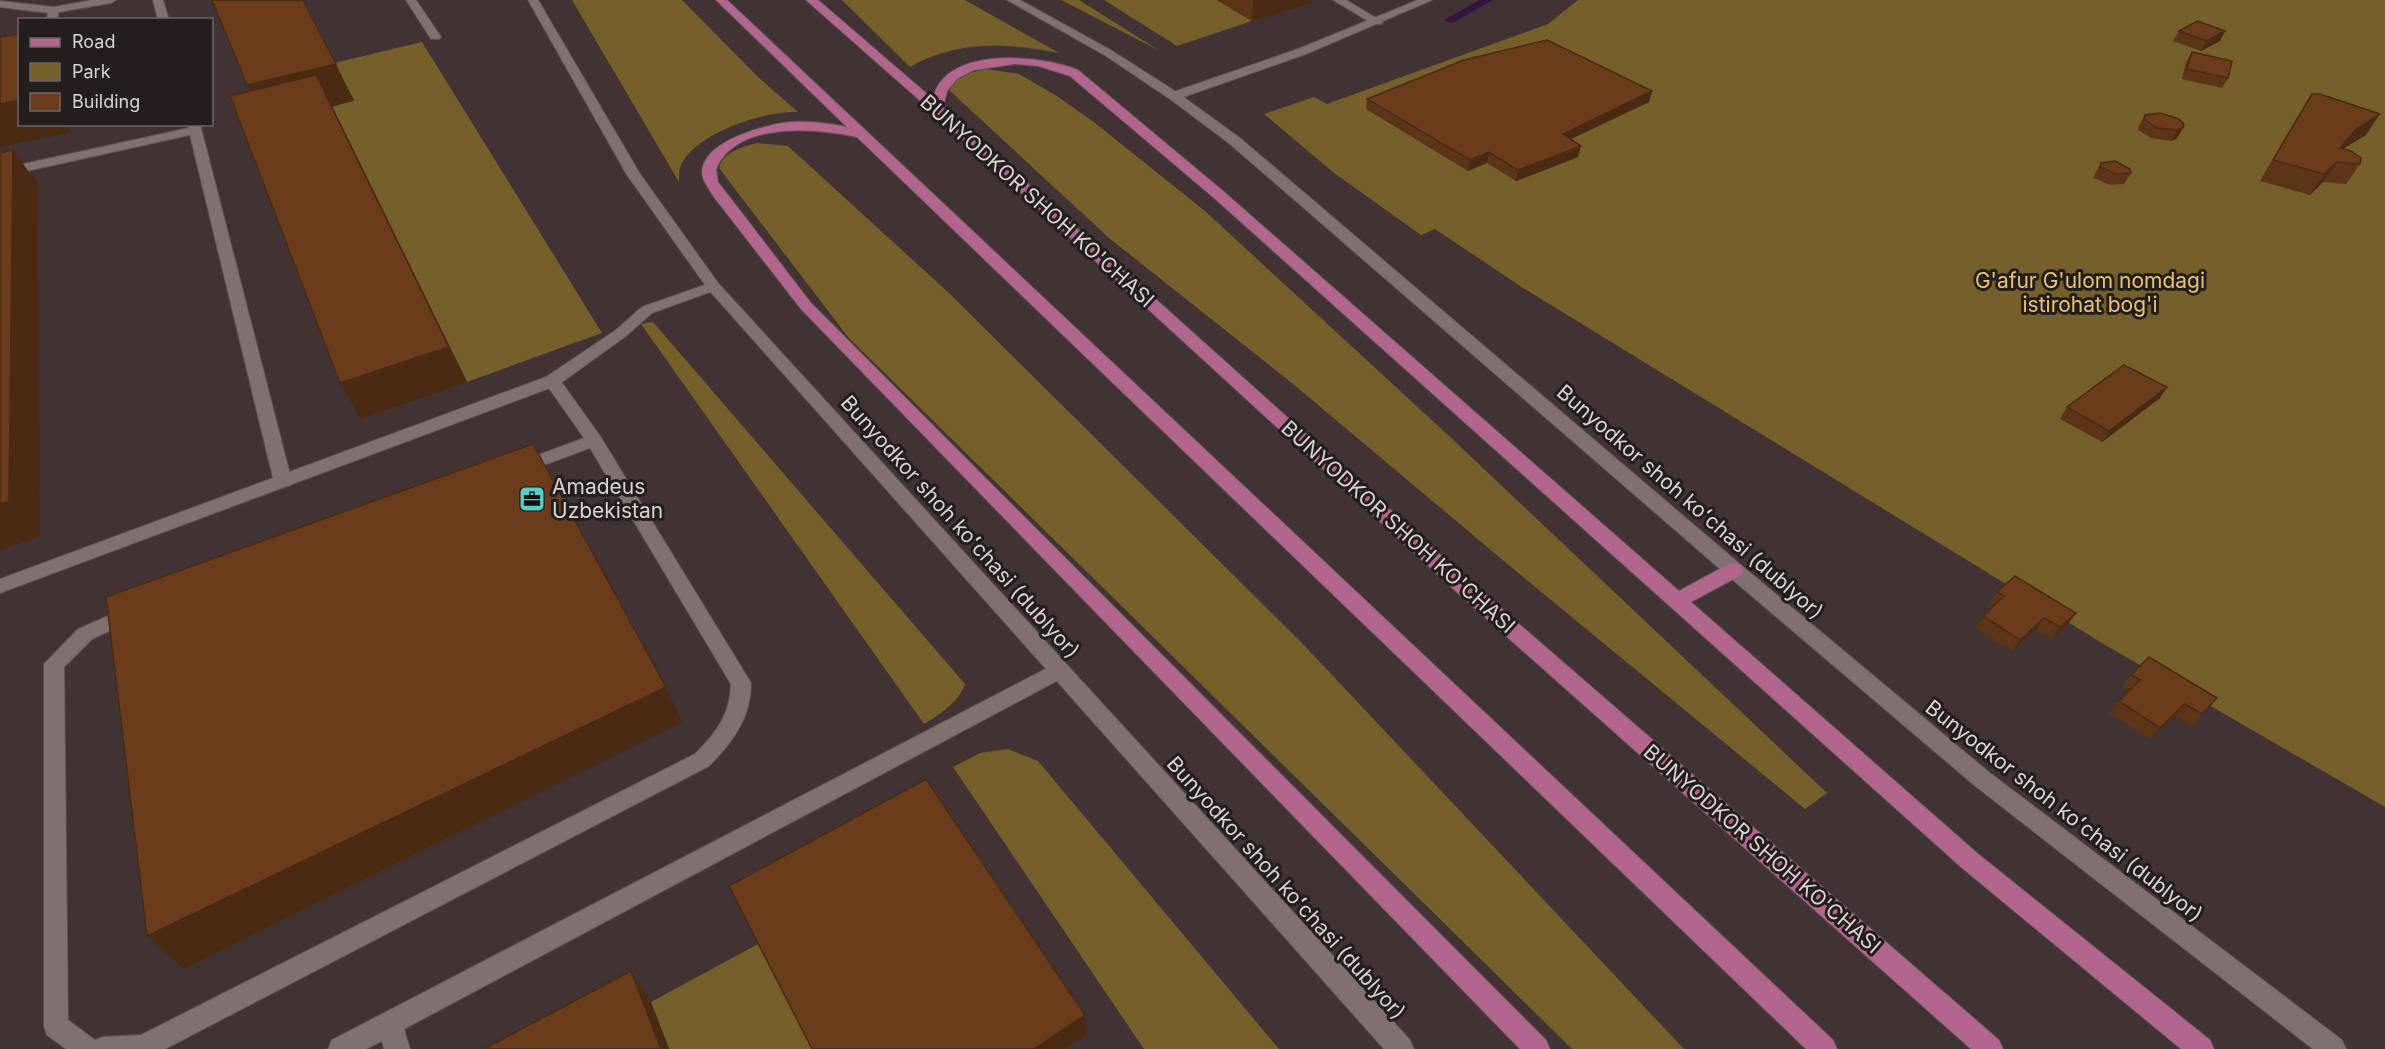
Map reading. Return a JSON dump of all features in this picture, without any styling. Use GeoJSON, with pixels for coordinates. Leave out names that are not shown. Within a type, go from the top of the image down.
{"type":"FeatureCollection","features":[{"type":"Feature","properties":{"kind":"main road"},"geometry":{"type":"LineString","coordinates":[[721,0],[1824,1049]]}},
{"type":"Feature","properties":{"kind":"main road","name":"BUNYODKOR SHOH KO'CHASI"},"geometry":{"type":"LineString","coordinates":[[810,0],[937,109],[1467,590],[1990,1049]]}},
{"type":"Feature","properties":{"kind":"main road"},"geometry":{"type":"LineString","coordinates":[[937,109],[938,96],[945,85],[966,69],[987,63],[1035,62],[1058,66],[1074,73],[1218,194],[1969,860],[2201,1049]]}},
{"type":"Feature","properties":{"kind":"main road"},"geometry":{"type":"LineString","coordinates":[[859,133],[814,126],[765,130],[740,140],[720,152],[709,169],[710,177],[719,194],[806,306],[1537,1049]]}},
{"type":"Feature","properties":{"kind":"main road"},"geometry":{"type":"LineString","coordinates":[[1677,601],[1734,570]]}},
{"type":"Feature","properties":{"kind":"street"},"geometry":{"type":"LineString","coordinates":[[0,4],[53,15],[111,0]]}},
{"type":"Feature","properties":{"kind":"street"},"geometry":{"type":"LineString","coordinates":[[158,0],[163,18]]}},
{"type":"Feature","properties":{"kind":"street"},"geometry":{"type":"LineString","coordinates":[[411,0],[435,37]]}},
{"type":"Feature","properties":{"kind":"street","name":"Bunyodkor shoh koʻchasi (dublyor)"},"geometry":{"type":"LineString","coordinates":[[533,0],[634,175],[713,286],[1401,1049]]}},
{"type":"Feature","properties":{"kind":"street","name":"Bunyodkor shoh koʻchasi (dublyor)"},"geometry":{"type":"LineString","coordinates":[[1012,0],[1110,54],[1174,96],[1235,141],[1734,570],[2017,807],[2333,1049]]}},
{"type":"Feature","properties":{"kind":"street"},"geometry":{"type":"LineString","coordinates":[[1338,0],[1377,22]]}},
{"type":"Feature","properties":{"kind":"street"},"geometry":{"type":"LineString","coordinates":[[1174,96],[1218,82],[1377,22],[1427,0]]}},
{"type":"Feature","properties":{"kind":"street"},"geometry":{"type":"LineString","coordinates":[[0,173],[194,127],[283,482]]}},
{"type":"Feature","properties":{"kind":"street"},"geometry":{"type":"LineString","coordinates":[[0,586],[552,381],[621,333],[647,310],[713,286]]}},
{"type":"Feature","properties":{"kind":"street"},"geometry":{"type":"LineString","coordinates":[[103,1049],[143,1047],[702,760],[722,741],[742,701],[741,683],[594,440],[552,381]]}},
{"type":"Feature","properties":{"kind":"street"},"geometry":{"type":"LineString","coordinates":[[506,473],[594,440]]}},
{"type":"Feature","properties":{"kind":"street"},"geometry":{"type":"LineString","coordinates":[[87,1049],[56,1026],[54,664],[85,634],[153,604]]}},
{"type":"Feature","properties":{"kind":"street"},"geometry":{"type":"LineString","coordinates":[[341,1049],[1059,669]]}},
{"type":"Feature","properties":{"kind":"street"},"geometry":{"type":"LineString","coordinates":[[390,1025],[397,1049]]}},
{"type":"Feature","properties":{"kind":"green space"},"geometry":{"type":"Polygon","coordinates":[[[572,0],[682,0],[759,78],[798,112],[768,115],[714,135],[687,156],[680,168],[679,182],[572,0]]]}},
{"type":"Feature","properties":{"kind":"green space"},"geometry":{"type":"Polygon","coordinates":[[[842,0],[965,0],[1059,53],[1020,47],[983,46],[946,52],[910,67],[842,0]]]}},
{"type":"Feature","properties":{"kind":"green space"},"geometry":{"type":"Polygon","coordinates":[[[1061,0],[1079,0],[1160,51],[1061,0]]]}},
{"type":"Feature","properties":{"kind":"green space"},"geometry":{"type":"Polygon","coordinates":[[[1104,0],[1217,0],[1252,21],[1177,46],[1104,0]]]}},
{"type":"Feature","properties":{"kind":"green space","name":"G'afur G'ulom nomdagi istirohat bog'i"},"geometry":{"type":"Polygon","coordinates":[[[1578,0],[2385,0],[2385,807],[2107,646],[1523,288],[1435,229],[1421,235],[1334,173],[1264,114],[1314,97],[1327,104],[1548,24],[1578,0]]]}},
{"type":"Feature","properties":{"kind":"green space"},"geometry":{"type":"Polygon","coordinates":[[[422,42],[602,333],[467,382],[332,107],[354,100],[334,63],[422,42]]]}},
{"type":"Feature","properties":{"kind":"green space"},"geometry":{"type":"Polygon","coordinates":[[[986,69],[1019,74],[1057,96],[1095,123],[1205,211],[1448,435],[1827,793],[1805,809],[1293,384],[1109,238],[950,91],[951,85],[964,74],[986,69]]]}},
{"type":"Feature","properties":{"kind":"green space"},"geometry":{"type":"Polygon","coordinates":[[[757,143],[788,146],[950,294],[1302,643],[1684,1049],[1572,1049],[848,337],[719,168],[721,162],[729,154],[739,148],[757,143]]]}},
{"type":"Feature","properties":{"kind":"green space"},"geometry":{"type":"Polygon","coordinates":[[[653,322],[965,684],[954,702],[942,712],[924,724],[641,324],[653,322]]]}},
{"type":"Feature","properties":{"kind":"green space"},"geometry":{"type":"Polygon","coordinates":[[[1008,749],[1038,761],[1279,1049],[1144,1049],[953,767],[980,753],[1008,749]]]}},
{"type":"Feature","properties":{"kind":"green space"},"geometry":{"type":"Polygon","coordinates":[[[758,944],[812,1049],[669,1049],[651,1002],[758,944]]]}},
{"type":"Feature","properties":{"kind":"building"},"geometry":{"type":"Polygon","coordinates":[[[212,0],[303,0],[336,64],[247,85],[212,0]]]}},
{"type":"Feature","properties":{"kind":"building"},"geometry":{"type":"Polygon","coordinates":[[[2197,21],[2225,31],[2207,41],[2179,31],[2197,21]]]}},
{"type":"Feature","properties":{"kind":"building"},"geometry":{"type":"Polygon","coordinates":[[[18,34],[18,100],[0,104],[0,37],[18,34]]]}},
{"type":"Feature","properties":{"kind":"building"},"geometry":{"type":"Polygon","coordinates":[[[1547,40],[1652,91],[1563,134],[1581,146],[1518,170],[1489,152],[1470,160],[1367,99],[1464,60],[1547,40]]]}},
{"type":"Feature","properties":{"kind":"building"},"geometry":{"type":"Polygon","coordinates":[[[2192,52],[2232,61],[2228,78],[2187,69],[2192,52]]]}},
{"type":"Feature","properties":{"kind":"building"},"geometry":{"type":"Polygon","coordinates":[[[316,75],[449,347],[340,383],[230,96],[316,75]]]}},
{"type":"Feature","properties":{"kind":"building"},"geometry":{"type":"Polygon","coordinates":[[[2312,94],[2320,94],[2380,114],[2355,130],[2340,148],[2351,151],[2361,158],[2360,164],[2337,162],[2324,174],[2273,160],[2312,94]]]}},
{"type":"Feature","properties":{"kind":"building"},"geometry":{"type":"Polygon","coordinates":[[[2160,113],[2179,119],[2184,124],[2183,128],[2177,130],[2157,128],[2144,119],[2145,115],[2160,113]]]}},
{"type":"Feature","properties":{"kind":"building"},"geometry":{"type":"Polygon","coordinates":[[[13,150],[9,501],[0,504],[0,153],[13,150]]]}},
{"type":"Feature","properties":{"kind":"building"},"geometry":{"type":"Polygon","coordinates":[[[2115,161],[2130,169],[2131,173],[2116,174],[2100,167],[2101,163],[2115,161]]]}},
{"type":"Feature","properties":{"kind":"building"},"geometry":{"type":"Polygon","coordinates":[[[2124,365],[2167,387],[2109,431],[2067,407],[2124,365]]]}},
{"type":"Feature","properties":{"kind":"building"},"geometry":{"type":"Polygon","coordinates":[[[533,444],[666,687],[147,936],[106,597],[533,444]]]}},
{"type":"Feature","properties":{"kind":"building"},"geometry":{"type":"Polygon","coordinates":[[[2015,576],[2076,613],[2060,627],[2044,618],[2020,640],[1983,616],[2004,596],[1997,592],[2015,576]]]}},
{"type":"Feature","properties":{"kind":"building"},"geometry":{"type":"Polygon","coordinates":[[[2149,657],[2217,698],[2202,714],[2185,704],[2160,728],[2119,701],[2140,680],[2131,675],[2149,657]]]}},
{"type":"Feature","properties":{"kind":"building"},"geometry":{"type":"Polygon","coordinates":[[[926,779],[1085,1015],[1034,1049],[812,1049],[729,886],[926,779]]]}},
{"type":"Feature","properties":{"kind":"building"},"geometry":{"type":"Polygon","coordinates":[[[631,971],[661,1049],[484,1049],[631,971]]]}},
{"type":"Feature","properties":{"kind":"waterway"},"geometry":{"type":"LineString","coordinates":[[1450,20],[1488,0]]}},
{"type":"Feature","properties":{"kind":"place","name":"Amadeus Uzbekistan"},"geometry":{"type":"Point","coordinates":[532,499]}}]}
